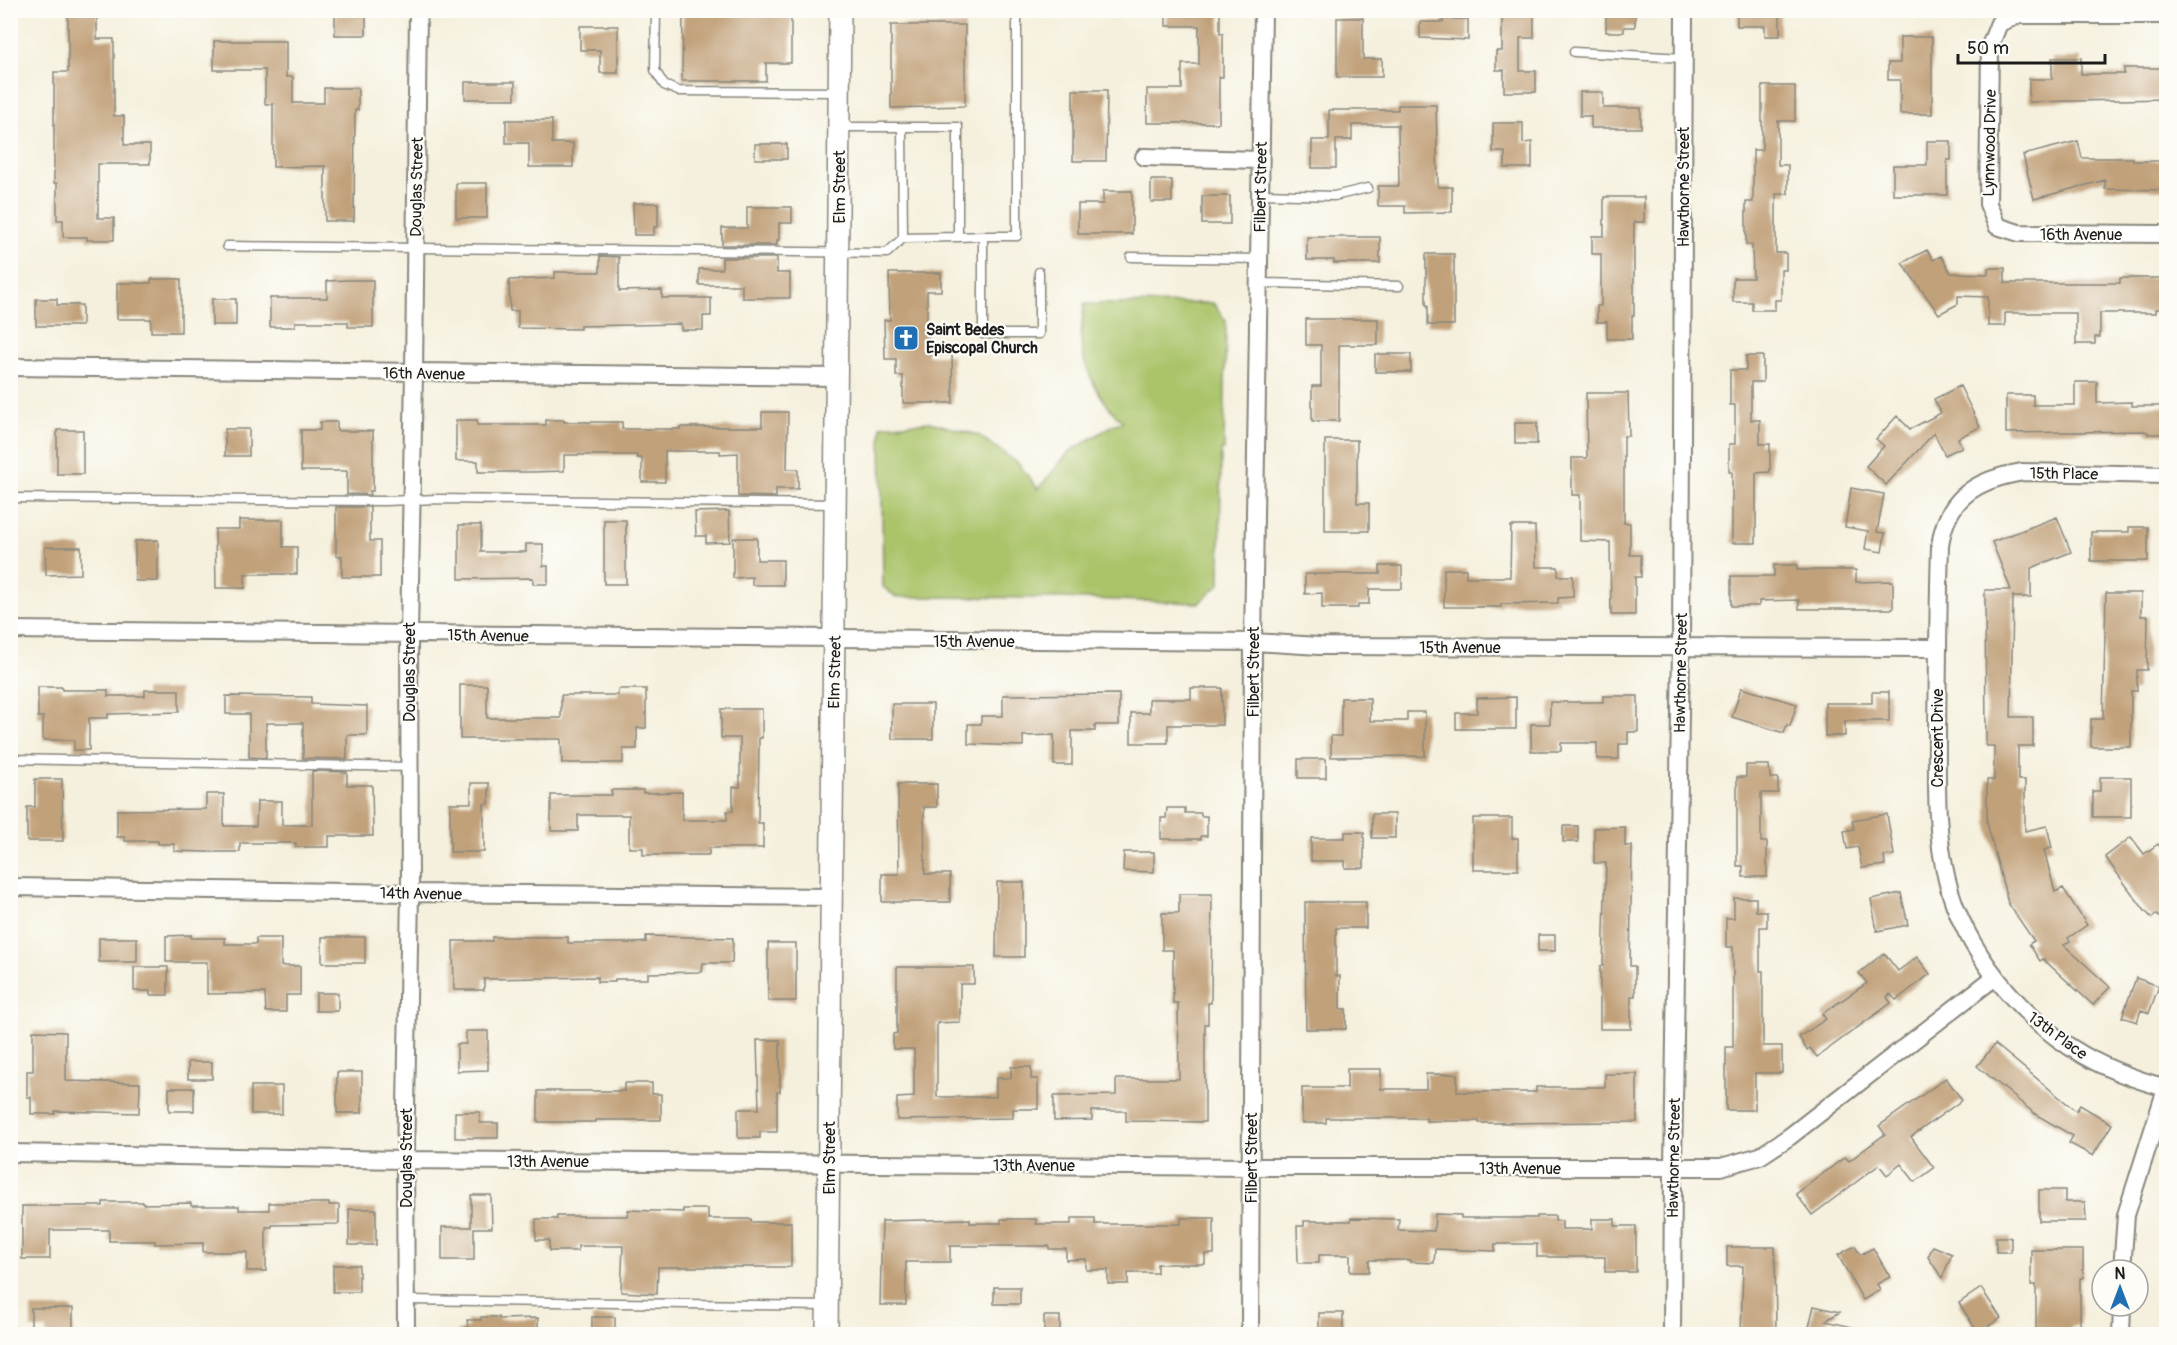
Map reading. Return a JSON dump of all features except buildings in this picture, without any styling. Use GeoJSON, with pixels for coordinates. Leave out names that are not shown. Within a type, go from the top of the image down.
{"type":"FeatureCollection","features":[{"type":"Feature","properties":{"kind":"street","name":"Douglas Street"},"geometry":{"type":"LineString","coordinates":[[406,1335],[405,1160],[410,893],[409,634],[418,10]]}},
{"type":"Feature","properties":{"kind":"street","name":"Elm Street"},"geometry":{"type":"LineString","coordinates":[[827,1335],[840,10]]}},
{"type":"Feature","properties":{"kind":"street","name":"Filbert Street"},"geometry":{"type":"LineString","coordinates":[[1250,1335],[1253,642],[1263,10]]}},
{"type":"Feature","properties":{"kind":"street","name":"Hawthorne Street"},"geometry":{"type":"LineString","coordinates":[[1672,1335],[1681,648],[1684,10]]}},
{"type":"Feature","properties":{"kind":"street","name":"Lynnwood Drive"},"geometry":{"type":"LineString","coordinates":[[1996,226],[1988,204],[1989,58],[1990,46],[1999,23],[2019,15],[2166,15]]}},
{"type":"Feature","properties":{"kind":"street"},"geometry":{"type":"LineString","coordinates":[[1144,157],[1260,160]]}},
{"type":"Feature","properties":{"kind":"street","name":"16th Avenue"},"geometry":{"type":"LineString","coordinates":[[1996,226],[2019,233],[2166,234]]}},
{"type":"Feature","properties":{"kind":"street","name":"16th Avenue"},"geometry":{"type":"LineString","coordinates":[[10,367],[837,377]]}},
{"type":"Feature","properties":{"kind":"street","name":"15th Place"},"geometry":{"type":"LineString","coordinates":[[1966,493],[1981,483],[2001,475],[2023,472],[2166,475]]}},
{"type":"Feature","properties":{"kind":"street","name":"Crescent Drive"},"geometry":{"type":"LineString","coordinates":[[1966,493],[1948,515],[1942,528],[1940,546],[1937,807],[1947,883],[1968,936],[1995,977]]}},
{"type":"Feature","properties":{"kind":"street","name":"15th Avenue"},"geometry":{"type":"LineString","coordinates":[[10,630],[1253,642],[1319,646],[1938,648]]}},
{"type":"Feature","properties":{"kind":"street","name":"14th Avenue"},"geometry":{"type":"LineString","coordinates":[[10,887],[831,897]]}},
{"type":"Feature","properties":{"kind":"street","name":"13th Avenue"},"geometry":{"type":"LineString","coordinates":[[10,1152],[405,1160],[829,1164],[1721,1167],[1760,1156],[1789,1137],[1995,977]]}},
{"type":"Feature","properties":{"kind":"street","name":"13th Place"},"geometry":{"type":"LineString","coordinates":[[1995,977],[2021,1008],[2081,1054],[2139,1080],[2166,1089]]}},
{"type":"Feature","properties":{"kind":"street"},"geometry":{"type":"LineString","coordinates":[[2123,1258],[2126,1215],[2166,1089]]}},
{"type":"Feature","properties":{"kind":"street"},"geometry":{"type":"LineString","coordinates":[[2121,1335],[2122,1318]]}},
{"type":"Feature","properties":{"kind":"lane"},"geometry":{"type":"LineString","coordinates":[[656,10],[655,70],[664,85],[678,91],[839,92]]}},
{"type":"Feature","properties":{"kind":"lane"},"geometry":{"type":"LineString","coordinates":[[227,246],[887,253],[903,238],[1017,237],[1017,10]]}},
{"type":"Feature","properties":{"kind":"lane"},"geometry":{"type":"LineString","coordinates":[[1574,52],[1684,58]]}},
{"type":"Feature","properties":{"kind":"lane"},"geometry":{"type":"LineString","coordinates":[[839,127],[958,127],[958,237]]}},
{"type":"Feature","properties":{"kind":"lane"},"geometry":{"type":"LineString","coordinates":[[902,127],[903,238]]}},
{"type":"Feature","properties":{"kind":"lane"},"geometry":{"type":"LineString","coordinates":[[1259,194],[1334,196],[1368,188]]}},
{"type":"Feature","properties":{"kind":"lane"},"geometry":{"type":"LineString","coordinates":[[983,237],[983,334],[1039,334],[1039,272]]}},
{"type":"Feature","properties":{"kind":"lane"},"geometry":{"type":"LineString","coordinates":[[1131,258],[1258,260]]}},
{"type":"Feature","properties":{"kind":"lane"},"geometry":{"type":"LineString","coordinates":[[1258,283],[1399,286]]}},
{"type":"Feature","properties":{"kind":"lane"},"geometry":{"type":"LineString","coordinates":[[10,498],[836,504]]}},
{"type":"Feature","properties":{"kind":"lane"},"geometry":{"type":"LineString","coordinates":[[10,759],[410,767]]}},
{"type":"Feature","properties":{"kind":"lane"},"geometry":{"type":"LineString","coordinates":[[406,1300],[828,1306]]}},
{"type":"Feature","properties":{"kind":"green space"},"geometry":{"type":"Polygon","coordinates":[[[1213,303],[1226,321],[1224,450],[1221,450],[1220,584],[1199,603],[1059,598],[896,597],[883,587],[881,426],[930,422],[978,435],[1018,463],[1038,489],[1069,452],[1115,424],[1123,422],[1101,396],[1085,363],[1081,341],[1084,304],[1213,303]]]}},
{"type":"Feature","properties":{"kind":"place","name":"Saint Bedes Episcopal Church"},"geometry":{"type":"Point","coordinates":[906,338]}}]}
